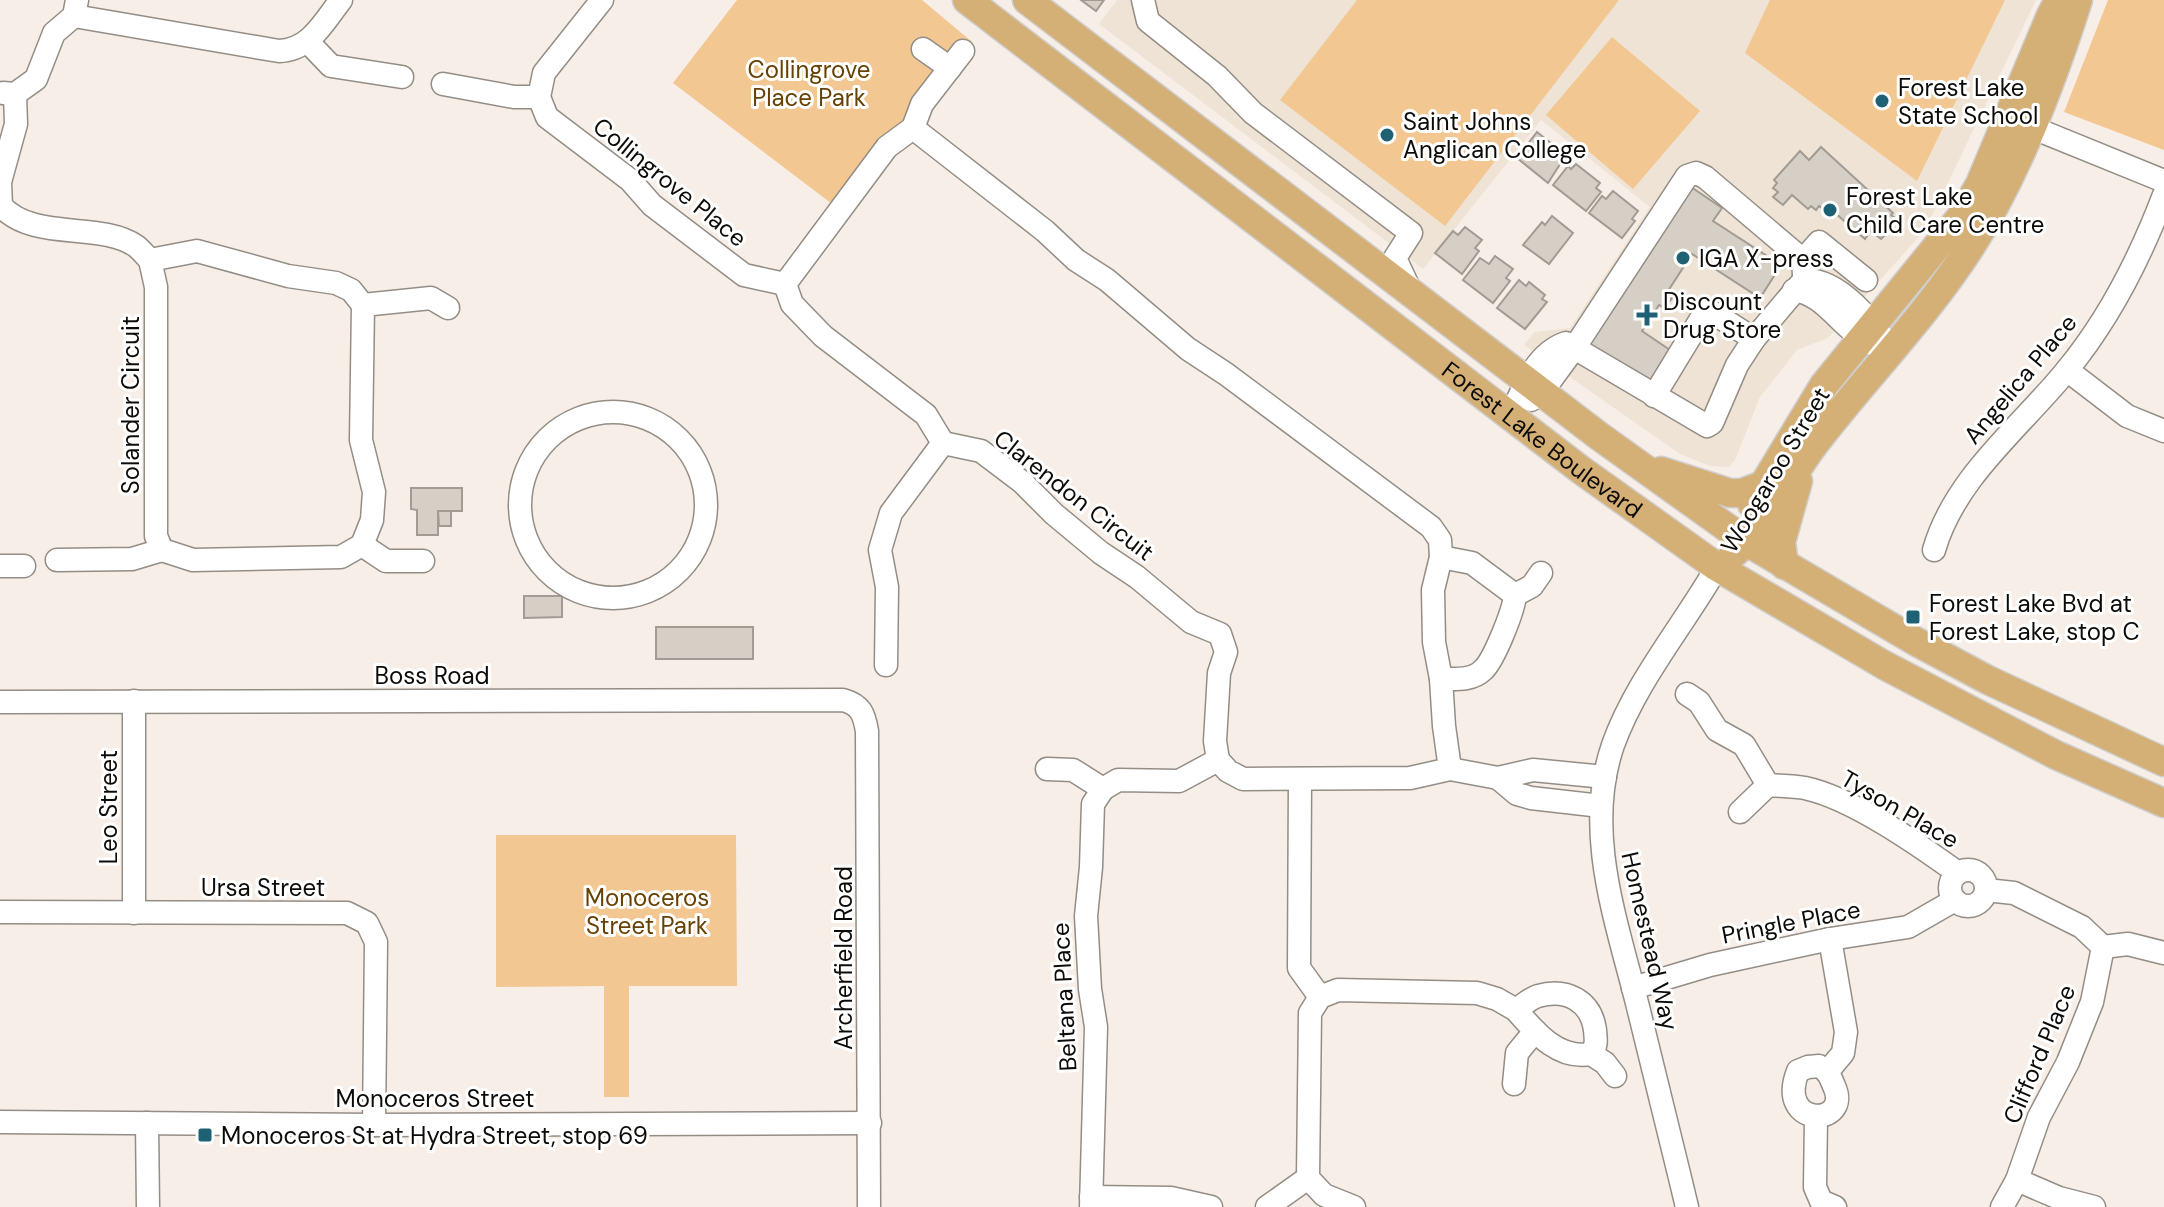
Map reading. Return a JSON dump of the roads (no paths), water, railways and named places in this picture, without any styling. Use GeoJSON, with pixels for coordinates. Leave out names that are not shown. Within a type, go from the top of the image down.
{"type":"FeatureCollection","features":[{"type":"Feature","properties":{"kind":"main road","name":"Forest Lake Boulevard"},"geometry":{"type":"LineString","coordinates":[[967,0],[1581,470],[1717,567],[1898,672],[2056,755],[2164,803]]}},
{"type":"Feature","properties":{"kind":"main road","name":"Forest Lake Boulevard"},"geometry":{"type":"LineString","coordinates":[[1027,0],[1631,461],[1740,537],[1988,680],[2164,762]]}},
{"type":"Feature","properties":{"kind":"main road","name":"Woogaroo Street"},"geometry":{"type":"LineString","coordinates":[[1717,567],[1956,267],[1982,228],[2008,180],[2020,123],[2051,15],[2059,0]]}},
{"type":"Feature","properties":{"kind":"main road","name":"Woogaroo Street"},"geometry":{"type":"LineString","coordinates":[[1740,537],[1763,485],[1804,415],[1867,331],[1960,218],[2020,123],[2078,0]]}},
{"type":"Feature","properties":{"kind":"main road"},"geometry":{"type":"LineString","coordinates":[[1784,565],[1782,534],[1807,454]]}},
{"type":"Feature","properties":{"kind":"main road"},"geometry":{"type":"LineString","coordinates":[[1631,461],[1730,493],[1742,493],[1763,485]]}},
{"type":"Feature","properties":{"kind":"street"},"geometry":{"type":"LineString","coordinates":[[57,560],[132,559],[162,550],[193,560],[341,557],[362,545],[372,520],[374,492],[361,440],[363,305],[351,290],[336,283],[288,276],[197,251],[150,260],[137,246],[121,239],[28,223],[12,217],[0,206],[0,182],[16,124],[8,93],[36,79],[54,33],[76,8],[279,51],[292,50],[308,42],[341,0]]}},
{"type":"Feature","properties":{"kind":"street"},"geometry":{"type":"LineString","coordinates":[[443,84],[514,97],[539,97],[544,73],[602,0]]}},
{"type":"Feature","properties":{"kind":"street"},"geometry":{"type":"LineString","coordinates":[[1143,0],[1148,21],[1217,76],[1253,113],[1411,233],[1395,258],[1410,291]]}},
{"type":"Feature","properties":{"kind":"street"},"geometry":{"type":"LineString","coordinates":[[308,42],[331,66],[402,77]]}},
{"type":"Feature","properties":{"kind":"street"},"geometry":{"type":"LineString","coordinates":[[886,665],[887,587],[880,550],[891,513],[943,443],[926,415],[823,336],[792,304],[785,284],[887,147],[913,128],[922,104],[957,60],[923,49]]}},
{"type":"Feature","properties":{"kind":"street","name":"Collingrove Place"},"geometry":{"type":"LineString","coordinates":[[539,97],[547,117],[630,180],[652,205],[721,258],[744,275],[785,284]]}},
{"type":"Feature","properties":{"kind":"street"},"geometry":{"type":"LineString","coordinates":[[2020,123],[2164,181]]}},
{"type":"Feature","properties":{"kind":"street"},"geometry":{"type":"LineString","coordinates":[[913,128],[1045,231],[1076,260],[1107,280],[1188,349],[1431,527],[1440,540],[1441,557],[1433,590],[1434,642],[1450,769]]}},
{"type":"Feature","properties":{"kind":"street"},"geometry":{"type":"LineString","coordinates":[[1511,415],[1534,386],[1575,347],[1687,176],[1696,173],[1705,177],[1800,277],[1807,292],[1891,350]]}},
{"type":"Feature","properties":{"kind":"street","name":"Angelica Place"},"geometry":{"type":"LineString","coordinates":[[1934,550],[1948,512],[1981,467],[2067,370],[2123,288],[2164,195]]}},
{"type":"Feature","properties":{"kind":"street"},"geometry":{"type":"LineString","coordinates":[[1575,347],[1707,426],[1712,423],[1737,365],[1800,277],[1819,242],[1866,280]]}},
{"type":"Feature","properties":{"kind":"street","name":"Solander Circuit"},"geometry":{"type":"LineString","coordinates":[[150,260],[156,287],[156,536],[162,550]]}},
{"type":"Feature","properties":{"kind":"street"},"geometry":{"type":"LineString","coordinates":[[363,305],[431,298],[448,308]]}},
{"type":"Feature","properties":{"kind":"street"},"geometry":{"type":"LineString","coordinates":[[1654,396],[1707,309],[1754,339]]}},
{"type":"Feature","properties":{"kind":"street"},"geometry":{"type":"LineString","coordinates":[[2067,370],[2127,416],[2164,431]]}},
{"type":"Feature","properties":{"kind":"street"},"geometry":{"type":"LineString","coordinates":[[622,411],[652,420],[679,438],[697,463],[707,493],[705,525],[693,554],[672,578],[644,593],[613,598],[582,593],[556,579],[535,557],[523,529],[520,499],[526,470],[541,445],[564,425],[592,414],[622,411]]}},
{"type":"Feature","properties":{"kind":"street","name":"Clarendon Circuit"},"geometry":{"type":"LineString","coordinates":[[943,443],[981,451],[1022,482],[1054,514],[1101,553],[1137,577],[1191,622],[1220,634],[1226,652],[1219,673],[1215,741],[1218,760]]}},
{"type":"Feature","properties":{"kind":"street"},"geometry":{"type":"LineString","coordinates":[[362,545],[386,561],[423,561]]}},
{"type":"Feature","properties":{"kind":"street"},"geometry":{"type":"LineString","coordinates":[[1441,557],[1472,563],[1515,595]]}},
{"type":"Feature","properties":{"kind":"street"},"geometry":{"type":"LineString","coordinates":[[0,566],[24,566]]}},
{"type":"Feature","properties":{"kind":"street","name":"Homestead Way"},"geometry":{"type":"LineString","coordinates":[[1687,1207],[1604,870],[1601,806],[1613,745],[1633,701],[1717,567]]}},
{"type":"Feature","properties":{"kind":"street"},"geometry":{"type":"LineString","coordinates":[[1515,595],[1532,586],[1541,573]]}},
{"type":"Feature","properties":{"kind":"street"},"geometry":{"type":"LineString","coordinates":[[1441,679],[1467,679],[1484,670],[1514,610],[1515,595]]}},
{"type":"Feature","properties":{"kind":"street"},"geometry":{"type":"LineString","coordinates":[[1687,694],[1699,702],[1717,730],[1744,745],[1768,785],[1740,812]]}},
{"type":"Feature","properties":{"kind":"street","name":"Boss Road"},"geometry":{"type":"LineString","coordinates":[[0,702],[843,700],[861,709]]}},
{"type":"Feature","properties":{"kind":"street","name":"Leo Street"},"geometry":{"type":"LineString","coordinates":[[134,701],[134,913]]}},
{"type":"Feature","properties":{"kind":"street","name":"Archerfield Road"},"geometry":{"type":"LineString","coordinates":[[861,709],[867,731],[869,1207]]}},
{"type":"Feature","properties":{"kind":"street"},"geometry":{"type":"LineString","coordinates":[[1047,769],[1073,770],[1103,789],[1118,780],[1179,781],[1218,760],[1228,771],[1243,779],[1410,778],[1450,769],[1498,778],[1533,770],[1605,777]]}},
{"type":"Feature","properties":{"kind":"street"},"geometry":{"type":"LineString","coordinates":[[1498,778],[1517,794],[1531,798],[1601,806]]}},
{"type":"Feature","properties":{"kind":"street"},"geometry":{"type":"LineString","coordinates":[[1300,779],[1299,968],[1320,997]]}},
{"type":"Feature","properties":{"kind":"street","name":"Tyson Place"},"geometry":{"type":"LineString","coordinates":[[1768,785],[1805,788],[1837,798],[1920,846],[1958,873]]}},
{"type":"Feature","properties":{"kind":"street","name":"Beltana Place"},"geometry":{"type":"LineString","coordinates":[[1091,1202],[1096,1027],[1090,989],[1086,916],[1093,804],[1103,789]]}},
{"type":"Feature","properties":{"kind":"street"},"geometry":{"type":"LineString","coordinates":[[1969,869],[1984,879],[1984,897],[1974,905],[1960,904],[1955,900],[1950,889],[1958,873],[1969,869]]}},
{"type":"Feature","properties":{"kind":"street"},"geometry":{"type":"LineString","coordinates":[[1986,890],[2014,893],[2082,927],[2103,947],[2128,944],[2164,953]]}},
{"type":"Feature","properties":{"kind":"street","name":"Pringle Place"},"geometry":{"type":"LineString","coordinates":[[1633,988],[1710,965],[1830,939],[1908,927],[1955,900]]}},
{"type":"Feature","properties":{"kind":"street","name":"Ursa Street"},"geometry":{"type":"LineString","coordinates":[[0,912],[347,913],[367,923],[376,942],[374,1125]]}},
{"type":"Feature","properties":{"kind":"street"},"geometry":{"type":"LineString","coordinates":[[1828,1071],[1843,1053],[1846,1032],[1830,939]]}},
{"type":"Feature","properties":{"kind":"street","name":"Clifford Place"},"geometry":{"type":"LineString","coordinates":[[2002,1207],[2017,1180],[2039,1117],[2068,1062],[2092,1002],[2103,947]]}},
{"type":"Feature","properties":{"kind":"street"},"geometry":{"type":"LineString","coordinates":[[1354,1207],[1324,1195],[1308,1178],[1310,1013],[1320,997],[1338,990],[1477,993],[1497,999],[1516,1010],[1550,1045],[1577,1057],[1591,1054],[1597,1045],[1593,1015],[1579,998],[1561,993],[1536,996],[1516,1010]]}},
{"type":"Feature","properties":{"kind":"street"},"geometry":{"type":"LineString","coordinates":[[1514,1084],[1517,1053],[1535,1031]]}},
{"type":"Feature","properties":{"kind":"street"},"geometry":{"type":"LineString","coordinates":[[1591,1054],[1605,1063],[1615,1076]]}},
{"type":"Feature","properties":{"kind":"street"},"geometry":{"type":"LineString","coordinates":[[1819,1066],[1828,1071],[1837,1092],[1835,1106],[1826,1116],[1816,1118],[1803,1112],[1797,1104],[1793,1084],[1798,1071],[1819,1066]]}},
{"type":"Feature","properties":{"kind":"street"},"geometry":{"type":"LineString","coordinates":[[1816,1118],[1815,1187],[1821,1201],[1835,1207]]}},
{"type":"Feature","properties":{"kind":"street","name":"Monoceros Street"},"geometry":{"type":"LineString","coordinates":[[0,1122],[374,1125],[870,1123]]}},
{"type":"Feature","properties":{"kind":"street"},"geometry":{"type":"LineString","coordinates":[[147,1123],[148,1207]]}},
{"type":"Feature","properties":{"kind":"street"},"geometry":{"type":"LineString","coordinates":[[1267,1207],[1308,1178]]}},
{"type":"Feature","properties":{"kind":"street"},"geometry":{"type":"LineString","coordinates":[[2017,1180],[2059,1198],[2094,1207]]}},
{"type":"Feature","properties":{"kind":"street"},"geometry":{"type":"LineString","coordinates":[[1091,1202],[1171,1198],[1211,1207]]}},
{"type":"Feature","properties":{"kind":"place","name":"Forest Lake State School"},"geometry":{"type":"Point","coordinates":[1882,101]}},
{"type":"Feature","properties":{"kind":"place","name":"Saint Johns Anglican College"},"geometry":{"type":"Point","coordinates":[1387,135]}},
{"type":"Feature","properties":{"kind":"place","name":"Forest Lake Child Care Centre"},"geometry":{"type":"Point","coordinates":[1830,210]}},
{"type":"Feature","properties":{"kind":"place","name":"IGA X-press"},"geometry":{"type":"Point","coordinates":[1683,258]}},
{"type":"Feature","properties":{"kind":"place","name":"Discount Drug Store"},"geometry":{"type":"Point","coordinates":[1647,315]}},
{"type":"Feature","properties":{"kind":"place","name":"Forest Lake Bvd at Forest Lake, stop C"},"geometry":{"type":"Point","coordinates":[1913,617]}},
{"type":"Feature","properties":{"kind":"place","name":"Monoceros St at Hydra Street, stop 69"},"geometry":{"type":"Point","coordinates":[205,1135]}},
{"type":"Feature","properties":{"kind":"park label","name":"Collingrove Place Park"},"geometry":{"type":"Point","coordinates":[809,83]}},
{"type":"Feature","properties":{"kind":"park label","name":"Monoceros Street Park"},"geometry":{"type":"Point","coordinates":[647,911]}}]}
